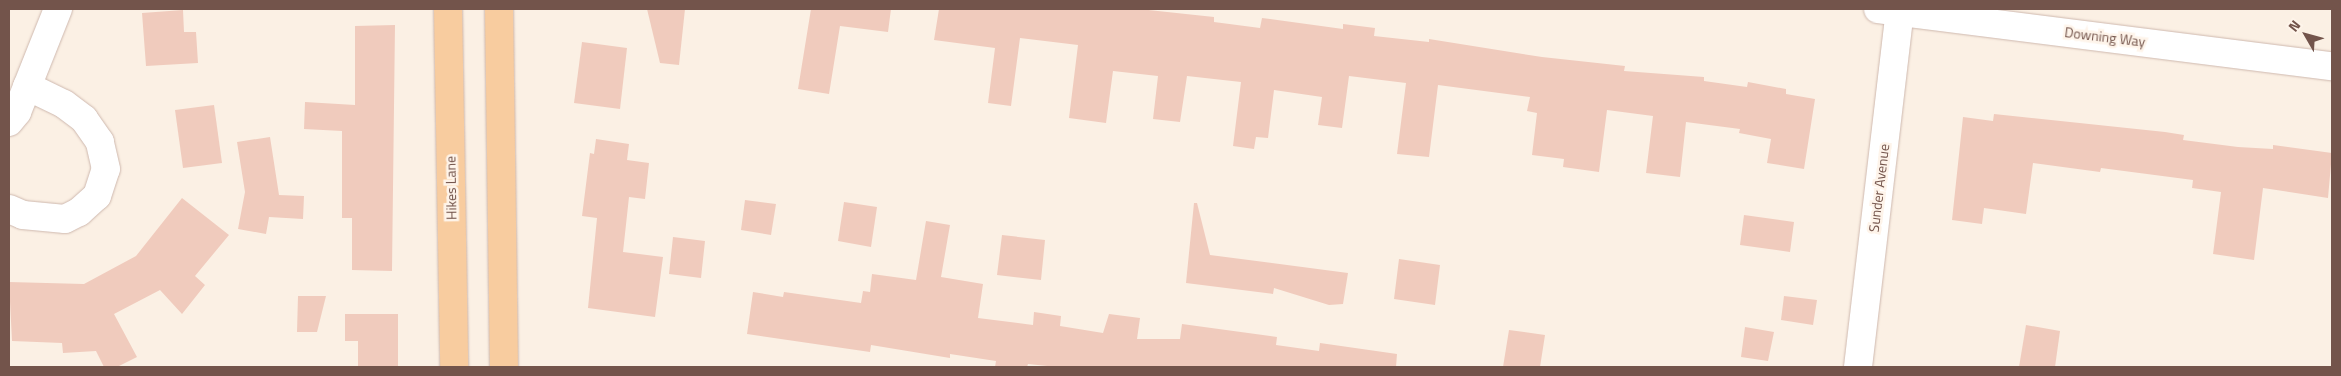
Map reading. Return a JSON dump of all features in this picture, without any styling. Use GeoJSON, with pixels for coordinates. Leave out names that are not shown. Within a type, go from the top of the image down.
{"type":"FeatureCollection","features":[{"type":"Feature","properties":{"kind":"main road","name":"Hikes Lane"},"geometry":{"type":"LineString","coordinates":[[448,9],[454,367]]}},
{"type":"Feature","properties":{"kind":"main road"},"geometry":{"type":"LineString","coordinates":[[499,9],[504,367]]}},
{"type":"Feature","properties":{"kind":"street"},"geometry":{"type":"LineString","coordinates":[[9,122],[27,86],[58,9]]}},
{"type":"Feature","properties":{"kind":"street","name":"Downing Way"},"geometry":{"type":"LineString","coordinates":[[1893,10],[2332,66]]}},
{"type":"Feature","properties":{"kind":"street","name":"Sunder Avenue"},"geometry":{"type":"LineString","coordinates":[[1858,367],[1893,10]]}},
{"type":"Feature","properties":{"kind":"street"},"geometry":{"type":"LineString","coordinates":[[9,209],[38,218],[65,219],[87,207],[97,196],[106,169],[100,142],[84,119],[64,104],[27,86]]}},
{"type":"Feature","properties":{"kind":"building"},"geometry":{"type":"Polygon","coordinates":[[[647,9],[685,9],[679,65],[660,63],[647,9]]]}},
{"type":"Feature","properties":{"kind":"building"},"geometry":{"type":"Polygon","coordinates":[[[811,9],[891,9],[888,32],[840,26],[829,94],[798,89],[811,9]]]}},
{"type":"Feature","properties":{"kind":"building"},"geometry":{"type":"Polygon","coordinates":[[[939,9],[1139,9],[1214,17],[1214,22],[1260,28],[1262,18],[1343,29],[1343,24],[1375,28],[1374,36],[1429,42],[1429,39],[1542,57],[1625,66],[1624,71],[1704,77],[1704,81],[1747,87],[1748,82],[1786,89],[1786,94],[1815,99],[1804,169],[1767,163],[1771,139],[1739,133],[1740,129],[1686,122],[1680,177],[1646,173],[1653,116],[1607,110],[1599,172],[1563,167],[1564,159],[1532,155],[1537,113],[1527,111],[1530,97],[1438,85],[1429,157],[1397,154],[1406,83],[1349,76],[1342,128],[1318,125],[1322,97],[1274,90],[1268,138],[1256,137],[1254,149],[1233,146],[1241,82],[1187,76],[1180,122],[1153,119],[1158,76],[1113,71],[1106,123],[1069,118],[1078,45],[1020,38],[1011,106],[988,103],[995,48],[934,40],[939,9]]]}},
{"type":"Feature","properties":{"kind":"building"},"geometry":{"type":"Polygon","coordinates":[[[183,10],[184,32],[196,32],[198,63],[146,66],[142,13],[183,10]]]}},
{"type":"Feature","properties":{"kind":"building"},"geometry":{"type":"Polygon","coordinates":[[[395,25],[392,271],[352,270],[352,218],[342,218],[342,131],[304,129],[305,102],[355,105],[355,26],[395,25]]]}},
{"type":"Feature","properties":{"kind":"building"},"geometry":{"type":"Polygon","coordinates":[[[582,42],[627,48],[620,109],[574,103],[582,42]]]}},
{"type":"Feature","properties":{"kind":"building"},"geometry":{"type":"Polygon","coordinates":[[[214,105],[222,163],[183,168],[175,110],[214,105]]]}},
{"type":"Feature","properties":{"kind":"building"},"geometry":{"type":"Polygon","coordinates":[[[1994,114],[2165,132],[2184,135],[2183,140],[2238,147],[2273,149],[2273,145],[2332,153],[2328,198],[2263,188],[2254,260],[2213,254],[2221,192],[2192,188],[2193,180],[2101,168],[2100,172],[2033,163],[2026,214],[1984,208],[1982,224],[1952,220],[1963,117],[1993,121],[1994,114]]]}},
{"type":"Feature","properties":{"kind":"building"},"geometry":{"type":"Polygon","coordinates":[[[270,137],[279,195],[304,196],[303,219],[269,217],[266,234],[238,229],[245,192],[237,142],[270,137]]]}},
{"type":"Feature","properties":{"kind":"building"},"geometry":{"type":"Polygon","coordinates":[[[596,139],[629,144],[627,160],[649,163],[645,199],[629,197],[623,252],[663,257],[655,317],[588,308],[597,218],[582,216],[590,153],[594,154],[596,139]]]}},
{"type":"Feature","properties":{"kind":"building"},"geometry":{"type":"Polygon","coordinates":[[[182,198],[229,235],[195,276],[205,285],[182,314],[160,290],[114,314],[137,357],[117,367],[104,367],[96,351],[63,353],[62,343],[12,341],[9,282],[84,284],[136,256],[182,198]]]}},
{"type":"Feature","properties":{"kind":"building"},"geometry":{"type":"Polygon","coordinates":[[[745,200],[776,204],[771,235],[741,230],[745,200]]]}},
{"type":"Feature","properties":{"kind":"building"},"geometry":{"type":"Polygon","coordinates":[[[844,202],[877,207],[871,247],[838,241],[844,202]]]}},
{"type":"Feature","properties":{"kind":"building"},"geometry":{"type":"Polygon","coordinates":[[[1194,203],[1197,203],[1210,255],[1348,273],[1343,304],[1329,305],[1274,288],[1273,294],[1186,283],[1194,203]]]}},
{"type":"Feature","properties":{"kind":"building"},"geometry":{"type":"Polygon","coordinates":[[[1744,215],[1794,222],[1790,252],[1740,245],[1744,215]]]}},
{"type":"Feature","properties":{"kind":"building"},"geometry":{"type":"Polygon","coordinates":[[[926,221],[950,225],[941,277],[983,284],[978,318],[1033,325],[1034,312],[1061,316],[1060,326],[1103,333],[1109,314],[1140,318],[1137,339],[1180,339],[1182,324],[1277,337],[1276,345],[1319,351],[1320,343],[1397,354],[1396,367],[1057,367],[1028,364],[1027,367],[995,367],[996,361],[950,354],[950,358],[871,345],[870,352],[747,334],[753,292],[783,297],[784,292],[861,303],[863,291],[870,292],[872,274],[916,280],[926,221]]]}},
{"type":"Feature","properties":{"kind":"building"},"geometry":{"type":"Polygon","coordinates":[[[1002,235],[1045,240],[1041,280],[997,275],[1002,235]]]}},
{"type":"Feature","properties":{"kind":"building"},"geometry":{"type":"Polygon","coordinates":[[[673,237],[705,241],[701,278],[669,274],[673,237]]]}},
{"type":"Feature","properties":{"kind":"building"},"geometry":{"type":"Polygon","coordinates":[[[1399,259],[1440,265],[1435,305],[1394,299],[1399,259]]]}},
{"type":"Feature","properties":{"kind":"building"},"geometry":{"type":"Polygon","coordinates":[[[298,296],[326,296],[317,332],[297,332],[298,296]]]}},
{"type":"Feature","properties":{"kind":"building"},"geometry":{"type":"Polygon","coordinates":[[[1784,296],[1817,300],[1813,325],[1781,320],[1784,296]]]}},
{"type":"Feature","properties":{"kind":"building"},"geometry":{"type":"Polygon","coordinates":[[[345,314],[398,314],[398,367],[358,367],[358,341],[345,341],[345,314]]]}},
{"type":"Feature","properties":{"kind":"building"},"geometry":{"type":"Polygon","coordinates":[[[2026,325],[2060,331],[2055,367],[2019,367],[2026,325]]]}},
{"type":"Feature","properties":{"kind":"building"},"geometry":{"type":"Polygon","coordinates":[[[1745,327],[1774,332],[1768,361],[1741,357],[1745,327]]]}},
{"type":"Feature","properties":{"kind":"building"},"geometry":{"type":"Polygon","coordinates":[[[1509,330],[1545,335],[1540,367],[1503,367],[1509,330]]]}}]}
